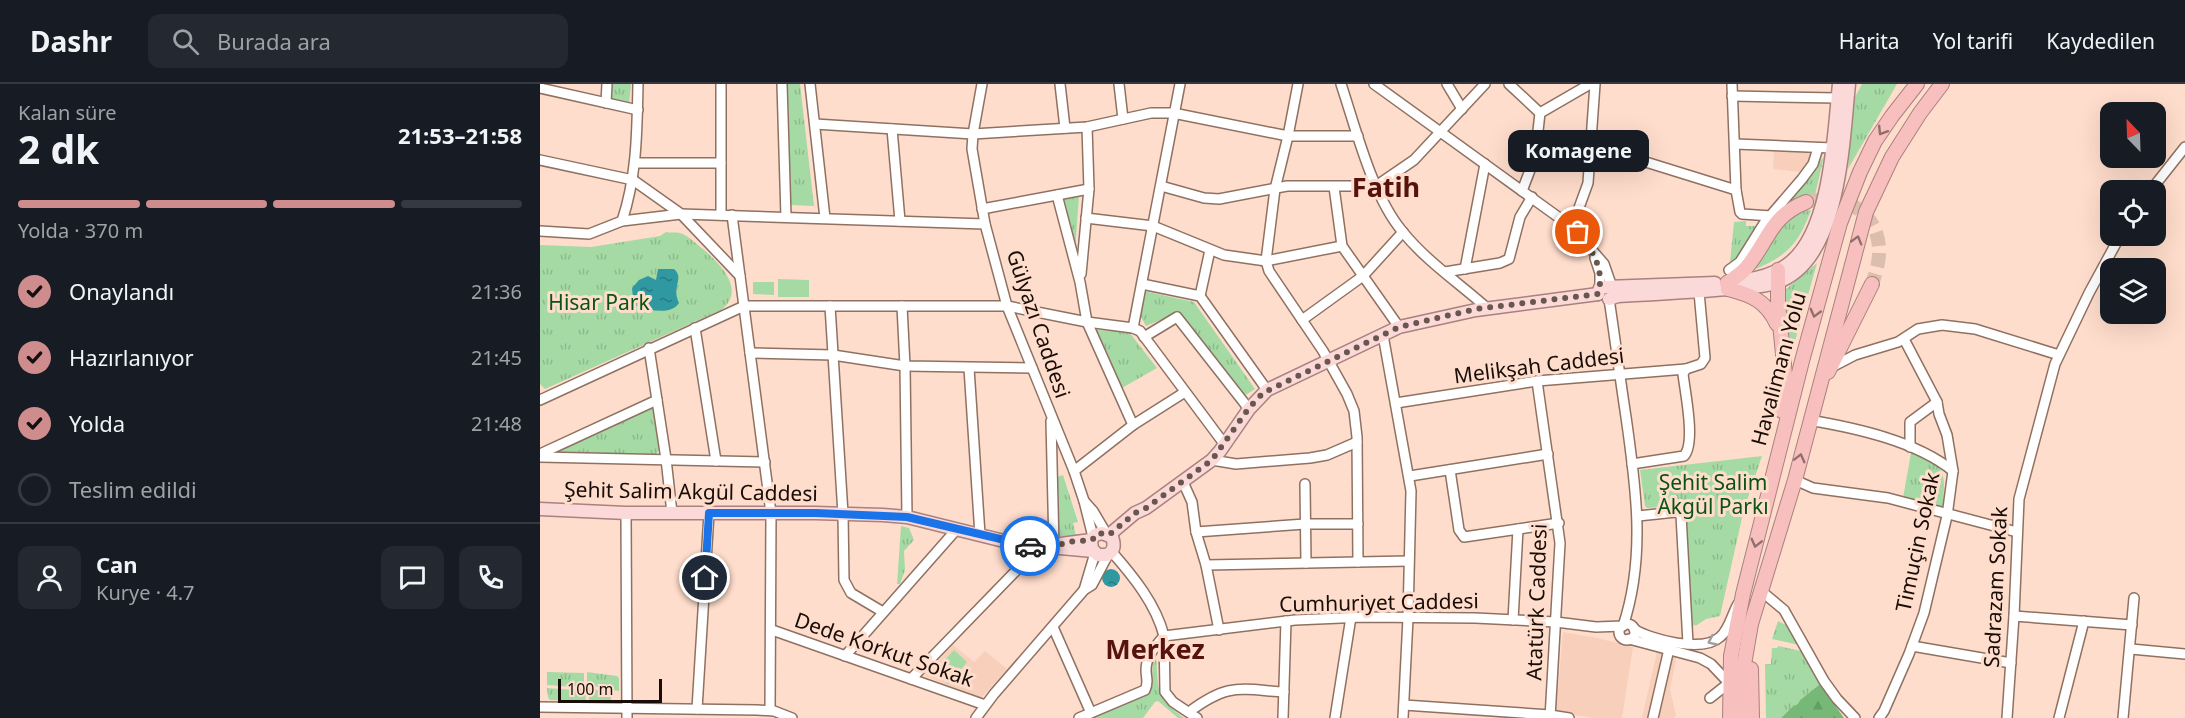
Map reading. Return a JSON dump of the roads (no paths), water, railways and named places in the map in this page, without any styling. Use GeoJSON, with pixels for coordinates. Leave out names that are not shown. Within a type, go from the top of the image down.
{"type":"FeatureCollection","features":[{"type":"Feature","properties":{"kind":"highway","name":"Havalimanı Yolu"},"geometry":{"type":"LineString","coordinates":[[1730,718],[1734,635],[1822,286],[1851,195],[1868,157],[1883,128],[1917,84]]}},
{"type":"Feature","properties":{"kind":"highway"},"geometry":{"type":"LineString","coordinates":[[1742,718],[1741,691],[1746,645],[1756,604],[1795,480],[1809,420],[1869,204],[1885,168],[1942,84]]}},
{"type":"Feature","properties":{"kind":"highway"},"geometry":{"type":"LineString","coordinates":[[1781,332],[1763,302],[1728,280],[1748,265],[1777,220],[1784,213],[1806,202]]}},
{"type":"Feature","properties":{"kind":"highway"},"geometry":{"type":"LineString","coordinates":[[1777,276],[1785,375],[1782,413],[1784,434]]}},
{"type":"Feature","properties":{"kind":"highway"},"geometry":{"type":"LineString","coordinates":[[1815,398],[1872,284]]}},
{"type":"Feature","properties":{"kind":"highway"},"geometry":{"type":"LineString","coordinates":[[1752,718],[1752,660],[1757,627],[1781,521]]}},
{"type":"Feature","properties":{"kind":"highway"},"geometry":{"type":"LineString","coordinates":[[1722,718],[1723,705],[1730,683]]}},
{"type":"Feature","properties":{"kind":"main road"},"geometry":{"type":"LineString","coordinates":[[1777,276],[1794,259],[1812,232],[1826,187],[1839,84]]}},
{"type":"Feature","properties":{"kind":"main road"},"geometry":{"type":"LineString","coordinates":[[1110,543],[1098,533],[1093,545],[1101,556],[1122,529],[1146,508],[1212,460],[1225,445],[1249,408],[1267,390],[1399,327],[1487,308],[1605,292],[1728,280],[1751,280],[1777,276],[1800,267],[1817,247],[1836,189],[1841,165],[1849,84]]}},
{"type":"Feature","properties":{"kind":"main road"},"geometry":{"type":"LineString","coordinates":[[1605,292],[1618,296],[1700,292],[1728,280]]}},
{"type":"Feature","properties":{"kind":"main road","name":"Şehit Salim Akgül Caddesi"},"geometry":{"type":"LineString","coordinates":[[540,509],[626,513],[843,514],[907,517],[1016,544],[1038,547],[1054,547],[1067,542],[1093,545]]}},
{"type":"Feature","properties":{"kind":"street"},"geometry":{"type":"LineString","coordinates":[[606,103],[607,84]]}},
{"type":"Feature","properties":{"kind":"street"},"geometry":{"type":"LineString","coordinates":[[622,221],[635,163],[638,84]]}},
{"type":"Feature","properties":{"kind":"street"},"geometry":{"type":"LineString","coordinates":[[721,84],[721,215]]}},
{"type":"Feature","properties":{"kind":"street"},"geometry":{"type":"LineString","coordinates":[[782,84],[786,217]]}},
{"type":"Feature","properties":{"kind":"street"},"geometry":{"type":"LineString","coordinates":[[810,84],[825,218]]}},
{"type":"Feature","properties":{"kind":"street","name":"Gülyazı Caddesi"},"geometry":{"type":"LineString","coordinates":[[982,84],[972,134],[972,149],[985,224],[1008,306],[1084,501]]}},
{"type":"Feature","properties":{"kind":"street"},"geometry":{"type":"LineString","coordinates":[[1060,84],[1065,128]]}},
{"type":"Feature","properties":{"kind":"street"},"geometry":{"type":"LineString","coordinates":[[1119,84],[1123,119]]}},
{"type":"Feature","properties":{"kind":"street"},"geometry":{"type":"LineString","coordinates":[[1133,328],[1180,84]]}},
{"type":"Feature","properties":{"kind":"street"},"geometry":{"type":"LineString","coordinates":[[1298,84],[1275,189],[1266,261],[1269,271],[1328,360],[1354,411],[1357,442],[1358,562]]}},
{"type":"Feature","properties":{"kind":"street"},"geometry":{"type":"LineString","coordinates":[[1341,84],[1376,186],[1393,218],[1403,232],[1487,308]]}},
{"type":"Feature","properties":{"kind":"street"},"geometry":{"type":"LineString","coordinates":[[1374,84],[1572,227],[1604,264],[1605,292],[1638,516],[1636,564],[1630,602],[1630,627],[1635,634],[1625,638]]}},
{"type":"Feature","properties":{"kind":"street"},"geometry":{"type":"LineString","coordinates":[[1447,84],[1462,109]]}},
{"type":"Feature","properties":{"kind":"street"},"geometry":{"type":"LineString","coordinates":[[1161,186],[1211,199],[1297,186],[1376,186],[1407,166],[1485,84]]}},
{"type":"Feature","properties":{"kind":"street"},"geometry":{"type":"LineString","coordinates":[[1509,84],[1540,113]]}},
{"type":"Feature","properties":{"kind":"street"},"geometry":{"type":"LineString","coordinates":[[1540,113],[1590,84]]}},
{"type":"Feature","properties":{"kind":"street"},"geometry":{"type":"LineString","coordinates":[[1572,227],[1588,183],[1594,84]]}},
{"type":"Feature","properties":{"kind":"street"},"geometry":{"type":"LineString","coordinates":[[1732,84],[1736,190],[1742,214],[1771,216]]}},
{"type":"Feature","properties":{"kind":"street"},"geometry":{"type":"LineString","coordinates":[[540,88],[638,110]]}},
{"type":"Feature","properties":{"kind":"street"},"geometry":{"type":"LineString","coordinates":[[1732,96],[1837,98]]}},
{"type":"Feature","properties":{"kind":"street"},"geometry":{"type":"LineString","coordinates":[[815,124],[972,134],[1087,127],[1151,113],[1173,113],[1288,136],[1358,136]]}},
{"type":"Feature","properties":{"kind":"street"},"geometry":{"type":"LineString","coordinates":[[1522,191],[1535,157],[1540,113]]}},
{"type":"Feature","properties":{"kind":"street"},"geometry":{"type":"LineString","coordinates":[[1080,282],[1089,189],[1087,127]]}},
{"type":"Feature","properties":{"kind":"street"},"geometry":{"type":"LineString","coordinates":[[892,129],[900,221]]}},
{"type":"Feature","properties":{"kind":"street"},"geometry":{"type":"LineString","coordinates":[[1735,144],[1832,148]]}},
{"type":"Feature","properties":{"kind":"street"},"geometry":{"type":"LineString","coordinates":[[1591,146],[1736,190]]}},
{"type":"Feature","properties":{"kind":"street"},"geometry":{"type":"LineString","coordinates":[[2159,180],[2185,147]]}},
{"type":"Feature","properties":{"kind":"street"},"geometry":{"type":"LineString","coordinates":[[1728,280],[1761,228],[1813,164],[1818,148]]}},
{"type":"Feature","properties":{"kind":"street"},"geometry":{"type":"LineString","coordinates":[[540,160],[633,180],[681,214],[740,276]]}},
{"type":"Feature","properties":{"kind":"street"},"geometry":{"type":"LineString","coordinates":[[635,163],[721,163]]}},
{"type":"Feature","properties":{"kind":"street"},"geometry":{"type":"LineString","coordinates":[[1465,269],[1485,164]]}},
{"type":"Feature","properties":{"kind":"street"},"geometry":{"type":"LineString","coordinates":[[1334,187],[1342,246],[1399,327]]}},
{"type":"Feature","properties":{"kind":"street"},"geometry":{"type":"LineString","coordinates":[[982,209],[1089,189]]}},
{"type":"Feature","properties":{"kind":"street"},"geometry":{"type":"LineString","coordinates":[[1057,195],[1080,282],[1087,322],[1133,425]]}},
{"type":"Feature","properties":{"kind":"street"},"geometry":{"type":"LineString","coordinates":[[1445,272],[1500,263],[1509,259],[1520,217],[1532,197]]}},
{"type":"Feature","properties":{"kind":"street"},"geometry":{"type":"LineString","coordinates":[[540,231],[590,234],[622,221],[681,214],[985,224]]}},
{"type":"Feature","properties":{"kind":"street"},"geometry":{"type":"LineString","coordinates":[[732,215],[771,513],[770,710]]}},
{"type":"Feature","properties":{"kind":"street"},"geometry":{"type":"LineString","coordinates":[[1086,218],[1153,226],[1224,255],[1266,261],[1342,246]]}},
{"type":"Feature","properties":{"kind":"street"},"geometry":{"type":"LineString","coordinates":[[1302,320],[1363,276],[1403,232]]}},
{"type":"Feature","properties":{"kind":"street","name":"Sadrazam Sokak"},"geometry":{"type":"LineString","coordinates":[[2007,718],[2019,499],[2059,355],[2089,292],[2114,246]]}},
{"type":"Feature","properties":{"kind":"street"},"geometry":{"type":"LineString","coordinates":[[1200,296],[1210,250]]}},
{"type":"Feature","properties":{"kind":"street"},"geometry":{"type":"LineString","coordinates":[[1142,284],[1200,296],[1267,390]]}},
{"type":"Feature","properties":{"kind":"street"},"geometry":{"type":"LineString","coordinates":[[1632,464],[1686,454],[1689,439],[1683,374],[1686,369],[1701,364],[1705,358],[1700,292]]}},
{"type":"Feature","properties":{"kind":"street"},"geometry":{"type":"LineString","coordinates":[[540,400],[744,306],[1008,306],[1140,331],[1225,445]]}},
{"type":"Feature","properties":{"kind":"street"},"geometry":{"type":"LineString","coordinates":[[830,306],[845,584],[853,594],[883,612]]}},
{"type":"Feature","properties":{"kind":"street"},"geometry":{"type":"LineString","coordinates":[[902,306],[907,517]]}},
{"type":"Feature","properties":{"kind":"street"},"geometry":{"type":"LineString","coordinates":[[1144,337],[1177,317],[1249,408]]}},
{"type":"Feature","properties":{"kind":"street"},"geometry":{"type":"LineString","coordinates":[[1830,368],[1855,355],[1904,339],[1918,329],[1942,325],[1975,329],[2059,355]]}},
{"type":"Feature","properties":{"kind":"street"},"geometry":{"type":"LineString","coordinates":[[695,328],[716,461]]}},
{"type":"Feature","properties":{"kind":"street"},"geometry":{"type":"LineString","coordinates":[[1383,335],[1410,476],[1408,618],[1403,718]]}},
{"type":"Feature","properties":{"kind":"street","name":"Timuçin Sokak"},"geometry":{"type":"LineString","coordinates":[[1879,718],[1884,711],[1924,613],[1947,513],[1953,471],[1947,435],[1937,402],[1904,339]]}},
{"type":"Feature","properties":{"kind":"street"},"geometry":{"type":"LineString","coordinates":[[649,348],[672,513]]}},
{"type":"Feature","properties":{"kind":"street"},"geometry":{"type":"LineString","coordinates":[[750,353],[833,355],[905,366],[1032,368]]}},
{"type":"Feature","properties":{"kind":"street"},"geometry":{"type":"LineString","coordinates":[[969,368],[980,535]]}},
{"type":"Feature","properties":{"kind":"street","name":"Melikşah Caddesi"},"geometry":{"type":"LineString","coordinates":[[1396,403],[1537,381],[1686,369]]}},
{"type":"Feature","properties":{"kind":"street","name":"Atatürk Caddesi"},"geometry":{"type":"LineString","coordinates":[[1537,381],[1560,543],[1550,716]]}},
{"type":"Feature","properties":{"kind":"street"},"geometry":{"type":"LineString","coordinates":[[1074,471],[1133,425],[1185,392]]}},
{"type":"Feature","properties":{"kind":"street"},"geometry":{"type":"LineString","coordinates":[[540,456],[657,400]]}},
{"type":"Feature","properties":{"kind":"street"},"geometry":{"type":"LineString","coordinates":[[1910,447],[1910,422],[1937,402]]}},
{"type":"Feature","properties":{"kind":"street"},"geometry":{"type":"LineString","coordinates":[[1051,415],[1054,547]]}},
{"type":"Feature","properties":{"kind":"street"},"geometry":{"type":"LineString","coordinates":[[1809,420],[1847,427],[1910,447],[1943,462],[1953,471]]}},
{"type":"Feature","properties":{"kind":"street"},"geometry":{"type":"LineString","coordinates":[[1212,460],[1236,464],[1310,458],[1327,455],[1357,442]]}},
{"type":"Feature","properties":{"kind":"street"},"geometry":{"type":"LineString","coordinates":[[1410,476],[1548,454]]}},
{"type":"Feature","properties":{"kind":"street"},"geometry":{"type":"LineString","coordinates":[[540,456],[765,462]]}},
{"type":"Feature","properties":{"kind":"street"},"geometry":{"type":"LineString","coordinates":[[1450,470],[1458,527],[1462,536],[1471,537],[1558,523]]}},
{"type":"Feature","properties":{"kind":"street"},"geometry":{"type":"LineString","coordinates":[[1795,480],[1813,488],[1888,498],[2017,532]]}},
{"type":"Feature","properties":{"kind":"street"},"geometry":{"type":"LineString","coordinates":[[1184,482],[1192,502],[1196,532],[1206,565],[1219,630]]}},
{"type":"Feature","properties":{"kind":"street"},"geometry":{"type":"LineString","coordinates":[[1305,484],[1306,563]]}},
{"type":"Feature","properties":{"kind":"street"},"geometry":{"type":"LineString","coordinates":[[1084,501],[1157,615],[1164,636],[1165,692],[1173,702],[1193,715],[1208,699],[1225,691],[1237,689],[1284,692]]}},
{"type":"Feature","properties":{"kind":"street"},"geometry":{"type":"LineString","coordinates":[[1084,501],[1093,545],[1084,590]]}},
{"type":"Feature","properties":{"kind":"street"},"geometry":{"type":"LineString","coordinates":[[626,513],[627,713]]}},
{"type":"Feature","properties":{"kind":"street"},"geometry":{"type":"LineString","coordinates":[[697,709],[709,513]]}},
{"type":"Feature","properties":{"kind":"street"},"geometry":{"type":"LineString","coordinates":[[1638,516],[1680,513],[1688,644]]}},
{"type":"Feature","properties":{"kind":"street"},"geometry":{"type":"LineString","coordinates":[[1196,532],[1305,524],[1358,524]]}},
{"type":"Feature","properties":{"kind":"street"},"geometry":{"type":"LineString","coordinates":[[845,656],[956,530]]}},
{"type":"Feature","properties":{"kind":"street"},"geometry":{"type":"LineString","coordinates":[[1513,620],[1518,530]]}},
{"type":"Feature","properties":{"kind":"street"},"geometry":{"type":"LineString","coordinates":[[976,718],[1084,590],[1092,585],[1110,543]]}},
{"type":"Feature","properties":{"kind":"street"},"geometry":{"type":"LineString","coordinates":[[911,679],[1038,547]]}},
{"type":"Feature","properties":{"kind":"street"},"geometry":{"type":"LineString","coordinates":[[1206,565],[1409,561]]}},
{"type":"Feature","properties":{"kind":"street"},"geometry":{"type":"LineString","coordinates":[[1596,627],[1630,627],[1647,635],[1704,645],[1721,637],[1743,594]]}},
{"type":"Feature","properties":{"kind":"street"},"geometry":{"type":"LineString","coordinates":[[1766,595],[1784,610],[1824,681],[1855,718]]}},
{"type":"Feature","properties":{"kind":"street"},"geometry":{"type":"LineString","coordinates":[[2123,718],[2134,598]]}},
{"type":"Feature","properties":{"kind":"street"},"geometry":{"type":"LineString","coordinates":[[2014,616],[2132,626]]}},
{"type":"Feature","properties":{"kind":"street"},"geometry":{"type":"LineString","coordinates":[[1335,718],[1351,617]]}},
{"type":"Feature","properties":{"kind":"street","name":"Cumhuriyet Caddesi"},"geometry":{"type":"LineString","coordinates":[[1164,636],[1286,621],[1351,617],[1513,620],[1596,627]]}},
{"type":"Feature","properties":{"kind":"street"},"geometry":{"type":"LineString","coordinates":[[1283,718],[1286,621]]}},
{"type":"Feature","properties":{"kind":"street"},"geometry":{"type":"LineString","coordinates":[[2059,718],[2084,621]]}},
{"type":"Feature","properties":{"kind":"street"},"geometry":{"type":"LineString","coordinates":[[1053,627],[1091,713]]}},
{"type":"Feature","properties":{"kind":"street"},"geometry":{"type":"LineString","coordinates":[[1596,627],[1625,638],[1706,661],[1730,683],[1710,698]]}},
{"type":"Feature","properties":{"kind":"street","name":"Dede Korkut Sokak"},"geometry":{"type":"LineString","coordinates":[[772,630],[985,705]]}},
{"type":"Feature","properties":{"kind":"street"},"geometry":{"type":"LineString","coordinates":[[1079,718],[1145,690],[1148,684],[1146,669],[1149,656],[1164,636]]}},
{"type":"Feature","properties":{"kind":"street"},"geometry":{"type":"LineString","coordinates":[[1912,645],[2011,663]]}},
{"type":"Feature","properties":{"kind":"street"},"geometry":{"type":"LineString","coordinates":[[1654,718],[1669,649]]}},
{"type":"Feature","properties":{"kind":"street"},"geometry":{"type":"LineString","coordinates":[[2131,649],[2185,654]]}},
{"type":"Feature","properties":{"kind":"street"},"geometry":{"type":"LineString","coordinates":[[1404,705],[1569,718]]}},
{"type":"Feature","properties":{"kind":"street"},"geometry":{"type":"LineString","coordinates":[[540,707],[627,713],[697,709],[770,710],[792,718]]}},
{"type":"Feature","properties":{"kind":"water"},"geometry":{"type":"Polygon","coordinates":[[[658,269],[674,269],[677,273],[676,291],[679,303],[666,311],[649,310],[646,304],[634,307],[632,288],[639,280],[648,276],[656,280],[658,269]]]}},
{"type":"Feature","properties":{"kind":"water"},"geometry":{"type":"Polygon","coordinates":[[[1111,569],[1117,572],[1120,578],[1117,584],[1111,587],[1105,584],[1102,578],[1105,572],[1111,569]]]}},
{"type":"Feature","properties":{"kind":"tunnel"},"geometry":{"type":"LineString","coordinates":[[1806,202],[1819,200],[1843,202],[1864,213],[1871,222],[1879,247],[1872,284]]}},
{"type":"Feature","properties":{"kind":"place","name":"Komagene"},"geometry":{"type":"Point","coordinates":[1578,232]}},
{"type":"Feature","properties":{"kind":"district","name":"Fatih"},"geometry":{"type":"Point","coordinates":[1386,188]}},
{"type":"Feature","properties":{"kind":"district","name":"Merkez"},"geometry":{"type":"Point","coordinates":[1155,650]}},
{"type":"Feature","properties":{"kind":"park label","name":"Hisar Park"},"geometry":{"type":"Point","coordinates":[599,303]}},
{"type":"Feature","properties":{"kind":"park label","name":"Şehit Salim Akgül Parkı"},"geometry":{"type":"Point","coordinates":[1713,495]}}]}
